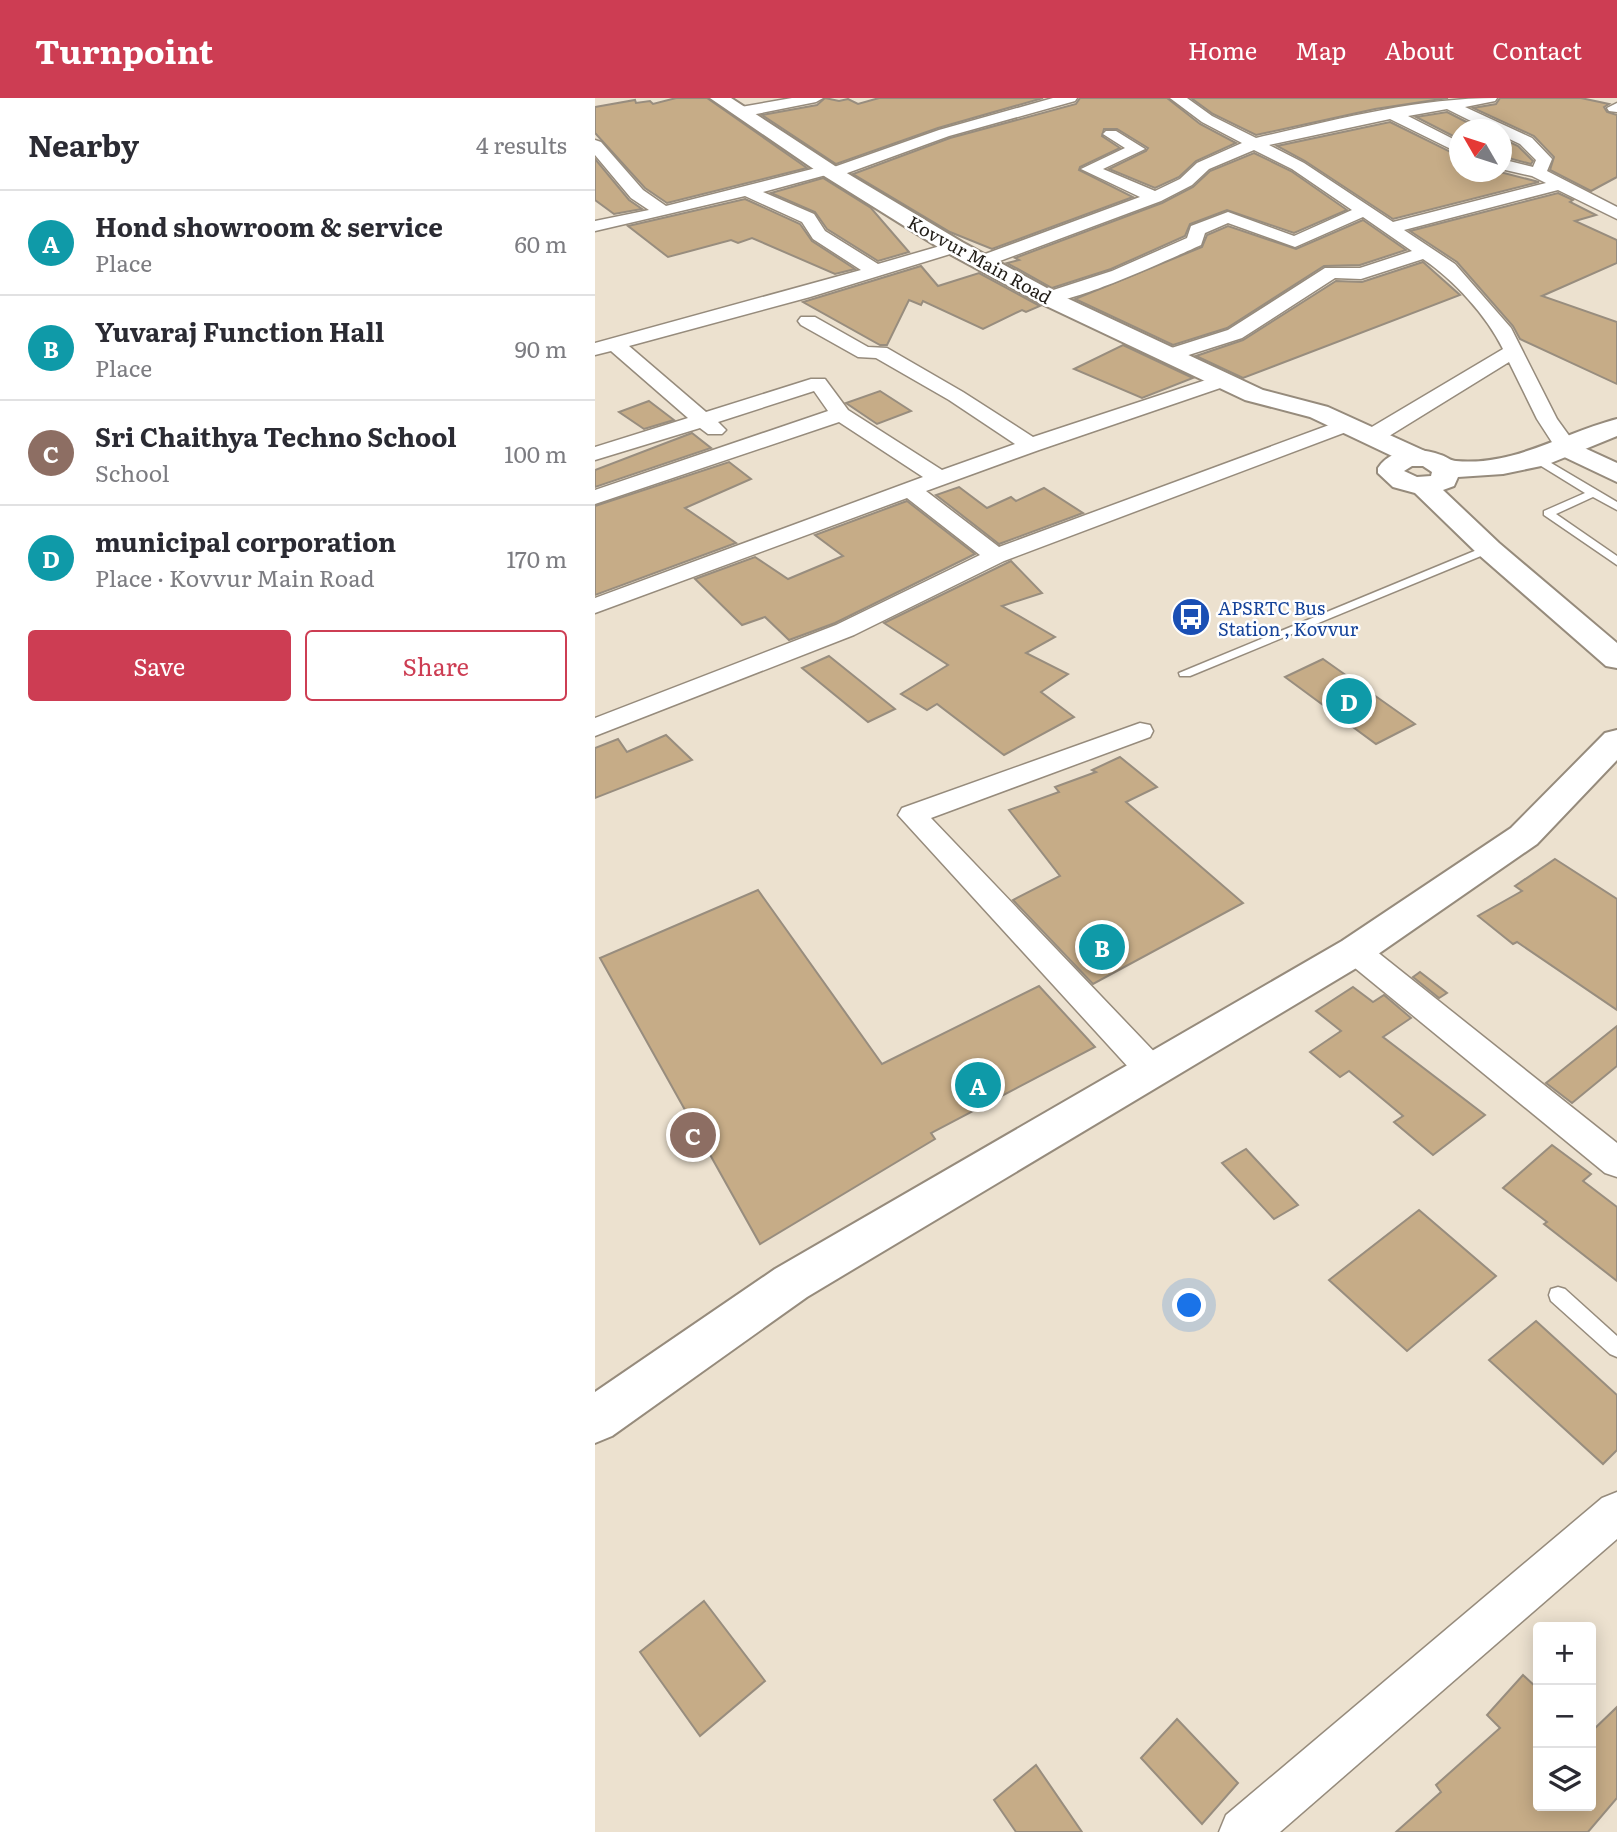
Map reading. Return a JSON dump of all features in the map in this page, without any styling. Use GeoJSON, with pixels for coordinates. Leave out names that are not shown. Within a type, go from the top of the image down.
{"type":"FeatureCollection","features":[{"type":"Feature","properties":{"kind":"street","name":"Kovvur Main Road"},"geometry":{"type":"LineString","coordinates":[[719,98],[830,172],[954,247],[1048,298],[1254,395],[1318,412],[1373,436],[1429,471]]}},
{"type":"Feature","properties":{"kind":"street"},"geometry":{"type":"LineString","coordinates":[[741,112],[816,98]]}},
{"type":"Feature","properties":{"kind":"street"},"geometry":{"type":"LineString","coordinates":[[595,226],[830,172],[944,133],[1070,98]]}},
{"type":"Feature","properties":{"kind":"street"},"geometry":{"type":"LineString","coordinates":[[1177,98],[1207,119],[1298,166],[1449,268],[1504,332],[1547,419],[1567,448],[1617,474]]}},
{"type":"Feature","properties":{"kind":"street"},"geometry":{"type":"LineString","coordinates":[[983,261],[1155,197],[1186,182],[1203,166],[1256,143],[1355,120],[1490,98]]}},
{"type":"Feature","properties":{"kind":"street"},"geometry":{"type":"LineString","coordinates":[[1452,106],[1526,141],[1544,159],[1538,173]]}},
{"type":"Feature","properties":{"kind":"street"},"geometry":{"type":"LineString","coordinates":[[1394,115],[1449,143]]}},
{"type":"Feature","properties":{"kind":"street"},"geometry":{"type":"LineString","coordinates":[[1111,134],[1137,149],[1089,169],[1155,197]]}},
{"type":"Feature","properties":{"kind":"street"},"geometry":{"type":"LineString","coordinates":[[595,145],[637,194],[663,212]]}},
{"type":"Feature","properties":{"kind":"street"},"geometry":{"type":"LineString","coordinates":[[1512,167],[1538,173],[1617,214]]}},
{"type":"Feature","properties":{"kind":"street"},"geometry":{"type":"LineString","coordinates":[[1392,228],[1559,185]]}},
{"type":"Feature","properties":{"kind":"street"},"geometry":{"type":"LineString","coordinates":[[745,190],[808,218],[819,235],[874,271]]}},
{"type":"Feature","properties":{"kind":"street"},"geometry":{"type":"LineString","coordinates":[[1048,298],[1156,260],[1195,241],[1197,230],[1228,217],[1295,242],[1366,210]]}},
{"type":"Feature","properties":{"kind":"street"},"geometry":{"type":"LineString","coordinates":[[605,346],[803,293],[954,247]]}},
{"type":"Feature","properties":{"kind":"street"},"geometry":{"type":"LineString","coordinates":[[1169,355],[1235,334],[1331,272],[1361,274],[1426,252]]}},
{"type":"Feature","properties":{"kind":"street"},"geometry":{"type":"LineString","coordinates":[[809,321],[865,354],[880,352],[956,396],[1031,445]]}},
{"type":"Feature","properties":{"kind":"street"},"geometry":{"type":"LineString","coordinates":[[605,346],[739,448]]}},
{"type":"Feature","properties":{"kind":"street"},"geometry":{"type":"LineString","coordinates":[[1373,436],[1513,351]]}},
{"type":"Feature","properties":{"kind":"street"},"geometry":{"type":"LineString","coordinates":[[595,606],[1031,445],[1224,380]]}},
{"type":"Feature","properties":{"kind":"street"},"geometry":{"type":"LineString","coordinates":[[595,454],[818,383],[841,414],[941,479]]}},
{"type":"Feature","properties":{"kind":"street","name":"Kovvur Main Road"},"geometry":{"type":"LineString","coordinates":[[1254,395],[1291,426],[1391,473],[1406,483],[1429,471]]}},
{"type":"Feature","properties":{"kind":"street"},"geometry":{"type":"LineString","coordinates":[[595,497],[841,414]]}},
{"type":"Feature","properties":{"kind":"street"},"geometry":{"type":"LineString","coordinates":[[595,728],[845,631],[996,556],[1347,425]]}},
{"type":"Feature","properties":{"kind":"street"},"geometry":{"type":"LineString","coordinates":[[1429,471],[1503,466],[1537,459],[1617,427]]}},
{"type":"Feature","properties":{"kind":"street"},"geometry":{"type":"LineString","coordinates":[[1429,471],[1489,550],[1617,659]]}},
{"type":"Feature","properties":{"kind":"street"},"geometry":{"type":"LineString","coordinates":[[910,490],[996,556]]}},
{"type":"Feature","properties":{"kind":"street"},"geometry":{"type":"LineString","coordinates":[[1140,731],[912,815],[1152,1070]]}},
{"type":"Feature","properties":{"kind":"street"},"geometry":{"type":"LineString","coordinates":[[595,1420],[791,1283],[1355,951],[1524,836],[1617,740]]}},
{"type":"Feature","properties":{"kind":"street"},"geometry":{"type":"LineString","coordinates":[[1355,951],[1617,1163]]}},
{"type":"Feature","properties":{"kind":"street"},"geometry":{"type":"LineString","coordinates":[[1243,1832],[1617,1512]]}},
{"type":"Feature","properties":{"kind":"lane"},"geometry":{"type":"LineString","coordinates":[[1537,459],[1617,507]]}},
{"type":"Feature","properties":{"kind":"lane"},"geometry":{"type":"LineString","coordinates":[[1594,493],[1548,513],[1617,561]]}},
{"type":"Feature","properties":{"kind":"lane"},"geometry":{"type":"LineString","coordinates":[[1185,673],[1489,550]]}},
{"type":"Feature","properties":{"kind":"lane"},"geometry":{"type":"LineString","coordinates":[[1558,1295],[1617,1348]]}},
{"type":"Feature","properties":{"kind":"building"},"geometry":{"type":"Polygon","coordinates":[[[676,98],[707,98],[807,168],[667,203],[645,188],[595,133],[595,107],[635,100],[636,103],[650,101],[653,104],[676,98]]]}},
{"type":"Feature","properties":{"kind":"building"},"geometry":{"type":"Polygon","coordinates":[[[825,98],[839,101],[848,99],[858,104],[879,98],[1043,98],[938,128],[836,164],[762,115],[817,105],[825,98]]]}},
{"type":"Feature","properties":{"kind":"building"},"geometry":{"type":"Polygon","coordinates":[[[1080,98],[1167,98],[1200,124],[1236,143],[1196,161],[1179,177],[1155,188],[1109,169],[1148,148],[1117,129],[1104,129],[1102,136],[1120,148],[1080,167],[1079,170],[1133,197],[992,249],[950,232],[853,174],[950,138],[1076,104],[1080,98]]]}},
{"type":"Feature","properties":{"kind":"building"},"geometry":{"type":"Polygon","coordinates":[[[1191,98],[1448,98],[1375,109],[1256,135],[1213,114],[1191,98]]]}},
{"type":"Feature","properties":{"kind":"building"},"geometry":{"type":"Polygon","coordinates":[[[1500,98],[1581,98],[1609,104],[1604,107],[1607,112],[1617,115],[1617,177],[1591,191],[1550,170],[1554,157],[1534,136],[1512,126],[1512,119],[1497,119],[1473,108],[1496,104],[1500,98]]]}},
{"type":"Feature","properties":{"kind":"building"},"geometry":{"type":"Polygon","coordinates":[[[1447,112],[1461,119],[1449,119],[1449,134],[1416,117],[1447,112]]]}},
{"type":"Feature","properties":{"kind":"building"},"geometry":{"type":"Polygon","coordinates":[[[1390,122],[1449,151],[1449,182],[1512,182],[1512,175],[1539,182],[1393,219],[1305,161],[1277,146],[1390,122]]]}},
{"type":"Feature","properties":{"kind":"building"},"geometry":{"type":"Polygon","coordinates":[[[1512,143],[1533,161],[1531,164],[1512,159],[1512,143]]]}},
{"type":"Feature","properties":{"kind":"building"},"geometry":{"type":"Polygon","coordinates":[[[1254,153],[1291,171],[1347,210],[1294,233],[1227,210],[1190,224],[1185,236],[1111,269],[1052,288],[1007,263],[1162,203],[1193,187],[1210,171],[1254,153]]]}},
{"type":"Feature","properties":{"kind":"building"},"geometry":{"type":"Polygon","coordinates":[[[595,159],[629,200],[642,209],[614,214],[595,200],[595,159]]]}},
{"type":"Feature","properties":{"kind":"building"},"geometry":{"type":"Polygon","coordinates":[[[823,178],[871,208],[909,252],[878,261],[827,229],[815,212],[771,193],[823,178]]]}},
{"type":"Feature","properties":{"kind":"building"},"geometry":{"type":"Polygon","coordinates":[[[1558,193],[1596,215],[1575,221],[1617,240],[1617,263],[1542,296],[1617,322],[1617,384],[1520,339],[1513,326],[1457,262],[1410,231],[1558,193]]]}},
{"type":"Feature","properties":{"kind":"building"},"geometry":{"type":"Polygon","coordinates":[[[745,199],[800,224],[812,241],[855,269],[835,274],[752,238],[738,243],[731,240],[668,257],[628,226],[745,199]]]}},
{"type":"Feature","properties":{"kind":"building"},"geometry":{"type":"Polygon","coordinates":[[[1363,220],[1406,250],[1360,265],[1324,266],[1227,328],[1173,345],[1075,299],[1202,247],[1207,235],[1228,226],[1296,249],[1363,220]]]}},
{"type":"Feature","properties":{"kind":"building"},"geometry":{"type":"Polygon","coordinates":[[[1423,262],[1460,295],[1243,378],[1196,356],[1243,340],[1336,281],[1362,282],[1423,262]]]}},
{"type":"Feature","properties":{"kind":"building"},"geometry":{"type":"Polygon","coordinates":[[[921,266],[938,286],[979,273],[1040,306],[1026,312],[1022,310],[983,329],[923,301],[921,305],[909,300],[887,345],[880,345],[803,302],[921,266]]]}},
{"type":"Feature","properties":{"kind":"building"},"geometry":{"type":"Polygon","coordinates":[[[1123,345],[1193,378],[1142,398],[1074,369],[1123,345]]]}},
{"type":"Feature","properties":{"kind":"building"},"geometry":{"type":"Polygon","coordinates":[[[880,391],[911,411],[877,424],[846,403],[880,391]]]}},
{"type":"Feature","properties":{"kind":"building"},"geometry":{"type":"Polygon","coordinates":[[[649,401],[674,420],[644,429],[619,412],[649,401]]]}},
{"type":"Feature","properties":{"kind":"building"},"geometry":{"type":"Polygon","coordinates":[[[692,433],[711,448],[595,487],[595,470],[692,433]]]}},
{"type":"Feature","properties":{"kind":"building"},"geometry":{"type":"Polygon","coordinates":[[[729,462],[751,479],[685,508],[736,543],[595,595],[595,506],[729,462]]]}},
{"type":"Feature","properties":{"kind":"building"},"geometry":{"type":"Polygon","coordinates":[[[959,487],[987,508],[1011,497],[1016,501],[1044,488],[1083,513],[999,544],[936,495],[959,487]]]}},
{"type":"Feature","properties":{"kind":"building"},"geometry":{"type":"Polygon","coordinates":[[[907,501],[975,554],[835,623],[789,640],[765,617],[742,625],[695,579],[755,557],[788,579],[843,556],[815,535],[907,501]]]}},
{"type":"Feature","properties":{"kind":"building"},"geometry":{"type":"Polygon","coordinates":[[[1011,561],[1042,593],[1002,606],[1055,637],[1026,653],[1068,674],[1041,692],[1074,717],[1004,755],[937,704],[927,710],[901,694],[948,665],[884,623],[1011,561]]]}},
{"type":"Feature","properties":{"kind":"building"},"geometry":{"type":"Polygon","coordinates":[[[829,656],[895,709],[868,722],[802,668],[829,656]]]}},
{"type":"Feature","properties":{"kind":"building"},"geometry":{"type":"Polygon","coordinates":[[[1323,659],[1415,724],[1376,744],[1285,677],[1323,659]]]}},
{"type":"Feature","properties":{"kind":"building"},"geometry":{"type":"Polygon","coordinates":[[[666,735],[692,760],[595,798],[595,748],[618,739],[627,752],[666,735]]]}},
{"type":"Feature","properties":{"kind":"building"},"geometry":{"type":"Polygon","coordinates":[[[1120,757],[1157,787],[1126,802],[1243,903],[1093,984],[1013,900],[1060,876],[1009,810],[1059,792],[1055,787],[1096,772],[1092,770],[1120,757]]]}},
{"type":"Feature","properties":{"kind":"building"},"geometry":{"type":"Polygon","coordinates":[[[1555,859],[1617,899],[1617,1010],[1517,942],[1513,944],[1478,916],[1522,891],[1515,886],[1555,859]]]}},
{"type":"Feature","properties":{"kind":"building"},"geometry":{"type":"Polygon","coordinates":[[[758,890],[882,1064],[1039,986],[1095,1047],[931,1133],[935,1139],[760,1244],[600,958],[758,890]]]}},
{"type":"Feature","properties":{"kind":"building"},"geometry":{"type":"Polygon","coordinates":[[[1420,972],[1447,993],[1439,998],[1413,977],[1420,972]]]}},
{"type":"Feature","properties":{"kind":"building"},"geometry":{"type":"Polygon","coordinates":[[[1353,987],[1373,1002],[1384,995],[1411,1018],[1383,1037],[1485,1115],[1433,1155],[1394,1122],[1403,1116],[1349,1071],[1340,1077],[1310,1052],[1341,1031],[1316,1011],[1353,987]]]}},
{"type":"Feature","properties":{"kind":"building"},"geometry":{"type":"Polygon","coordinates":[[[1617,1026],[1617,1066],[1572,1103],[1546,1083],[1617,1026]]]}},
{"type":"Feature","properties":{"kind":"building"},"geometry":{"type":"Polygon","coordinates":[[[1552,1145],[1591,1174],[1583,1181],[1617,1207],[1617,1281],[1503,1188],[1552,1145]]]}},
{"type":"Feature","properties":{"kind":"building"},"geometry":{"type":"Polygon","coordinates":[[[1246,1149],[1298,1205],[1274,1219],[1222,1163],[1246,1149]]]}},
{"type":"Feature","properties":{"kind":"building"},"geometry":{"type":"Polygon","coordinates":[[[1419,1210],[1496,1276],[1407,1351],[1329,1280],[1419,1210]]]}},
{"type":"Feature","properties":{"kind":"building"},"geometry":{"type":"Polygon","coordinates":[[[1536,1321],[1617,1395],[1617,1450],[1603,1464],[1489,1360],[1536,1321]]]}},
{"type":"Feature","properties":{"kind":"building"},"geometry":{"type":"Polygon","coordinates":[[[704,1601],[765,1681],[700,1736],[640,1652],[704,1601]]]}},
{"type":"Feature","properties":{"kind":"building"},"geometry":{"type":"Polygon","coordinates":[[[1523,1675],[1533,1684],[1533,1811],[1596,1811],[1596,1727],[1617,1707],[1617,1798],[1588,1832],[1396,1832],[1441,1792],[1436,1785],[1500,1728],[1487,1715],[1523,1675]]]}},
{"type":"Feature","properties":{"kind":"building"},"geometry":{"type":"Polygon","coordinates":[[[1177,1719],[1238,1783],[1202,1824],[1141,1758],[1177,1719]]]}},
{"type":"Feature","properties":{"kind":"building"},"geometry":{"type":"Polygon","coordinates":[[[1036,1765],[1082,1832],[1016,1832],[994,1800],[1036,1765]]]}},
{"type":"Feature","properties":{"kind":"place","name":"APSRTC Bus Station , Kovvur"},"geometry":{"type":"Point","coordinates":[1191,617]}},
{"type":"Feature","properties":{"kind":"place","name":"municipal corporation"},"geometry":{"type":"Point","coordinates":[1349,701]}},
{"type":"Feature","properties":{"kind":"place","name":"Yuvaraj Function Hall"},"geometry":{"type":"Point","coordinates":[1102,947]}},
{"type":"Feature","properties":{"kind":"place","name":"Hond showroom & service"},"geometry":{"type":"Point","coordinates":[978,1085]}},
{"type":"Feature","properties":{"kind":"place","name":"Sri Chaithya Techno School"},"geometry":{"type":"Point","coordinates":[693,1135]}}]}
